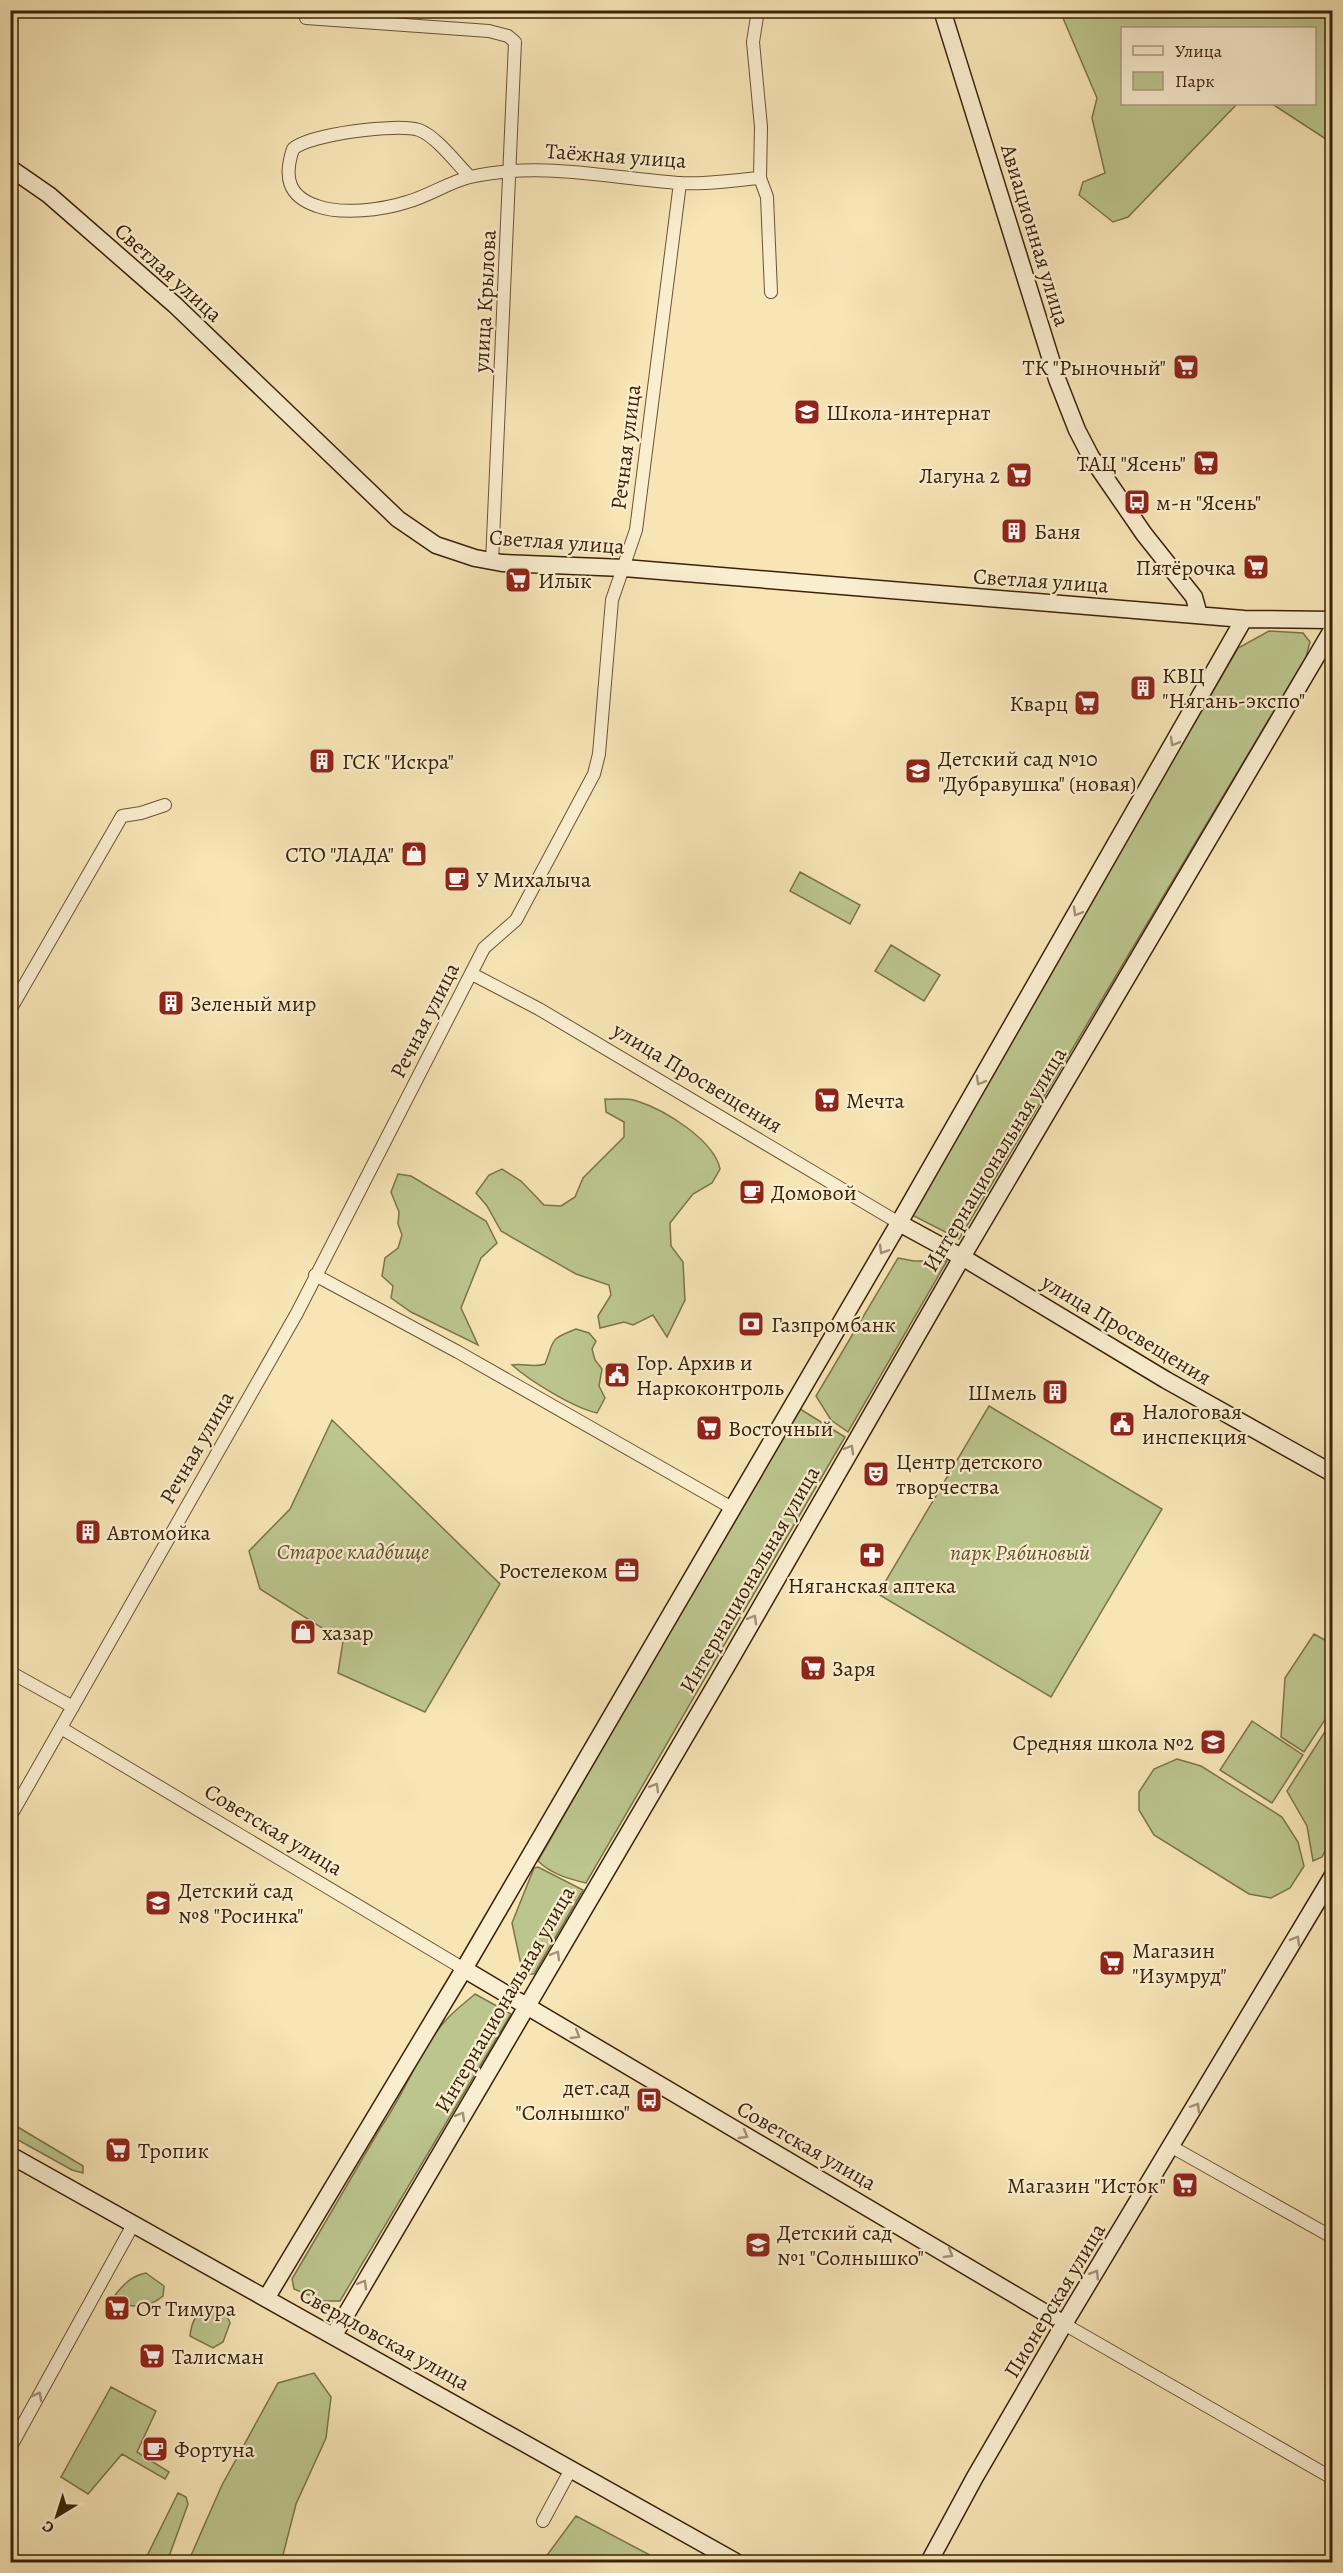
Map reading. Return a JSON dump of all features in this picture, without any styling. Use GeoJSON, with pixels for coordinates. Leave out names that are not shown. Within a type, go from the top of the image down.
{"type":"FeatureCollection","features":[{"type":"Feature","properties":{"kind":"main road","name":"Авиационная улица"},"geometry":{"type":"LineString","coordinates":[[942,10],[1057,379],[1073,421],[1091,457],[1116,495],[1194,597],[1199,615]]}},
{"type":"Feature","properties":{"kind":"main road","name":"Светлая улица"},"geometry":{"type":"LineString","coordinates":[[10,168],[49,195],[175,305],[398,519],[436,545],[455,553],[492,562],[624,568],[1244,619],[1332,620]]}},
{"type":"Feature","properties":{"kind":"main road"},"geometry":{"type":"LineString","coordinates":[[267,2297],[464,1969],[899,1223],[1244,619]]}},
{"type":"Feature","properties":{"kind":"main road","name":"Интернациональная улица"},"geometry":{"type":"LineString","coordinates":[[334,2335],[729,1662],[962,1257],[1332,630]]}},
{"type":"Feature","properties":{"kind":"main road","name":"улица Просвещения"},"geometry":{"type":"LineString","coordinates":[[899,1223],[962,1257],[1166,1380],[1332,1473]]}},
{"type":"Feature","properties":{"kind":"main road","name":"Пионерская улица"},"geometry":{"type":"LineString","coordinates":[[929,2562],[980,2468],[1064,2324],[1332,1877]]}},
{"type":"Feature","properties":{"kind":"main road","name":"Советская улица"},"geometry":{"type":"LineString","coordinates":[[464,1969],[1064,2324]]}},
{"type":"Feature","properties":{"kind":"main road","name":"Свердловская улица"},"geometry":{"type":"LineString","coordinates":[[10,2155],[267,2297],[736,2562]]}},
{"type":"Feature","properties":{"kind":"street"},"geometry":{"type":"LineString","coordinates":[[758,10],[754,61],[761,127],[760,178],[767,197],[771,292]]}},
{"type":"Feature","properties":{"kind":"street","name":"улица Крылова"},"geometry":{"type":"LineString","coordinates":[[306,18],[489,31],[508,36],[515,42],[492,562]]}},
{"type":"Feature","properties":{"kind":"street","name":"Таёжная улица"},"geometry":{"type":"LineString","coordinates":[[470,177],[432,138],[421,130],[406,127],[335,134],[313,139],[293,149],[288,164],[288,183],[302,199],[318,206],[338,210],[407,203],[470,177],[532,169],[680,183],[760,178]]}},
{"type":"Feature","properties":{"kind":"street","name":"Речная улица"},"geometry":{"type":"LineString","coordinates":[[10,1817],[286,1334],[484,948],[516,920],[594,774],[599,754],[612,600],[636,530],[680,183]]}},
{"type":"Feature","properties":{"kind":"street"},"geometry":{"type":"LineString","coordinates":[[10,1010],[122,816],[165,806]]}},
{"type":"Feature","properties":{"kind":"street","name":"улица Просвещения"},"geometry":{"type":"LineString","coordinates":[[472,974],[549,1015],[899,1223]]}},
{"type":"Feature","properties":{"kind":"street"},"geometry":{"type":"LineString","coordinates":[[315,1275],[458,1352],[732,1508]]}},
{"type":"Feature","properties":{"kind":"street"},"geometry":{"type":"LineString","coordinates":[[10,1672],[73,1707]]}},
{"type":"Feature","properties":{"kind":"street","name":"Советская улица"},"geometry":{"type":"LineString","coordinates":[[61,1728],[464,1969]]}},
{"type":"Feature","properties":{"kind":"street"},"geometry":{"type":"LineString","coordinates":[[1172,2147],[1332,2237]]}},
{"type":"Feature","properties":{"kind":"street"},"geometry":{"type":"LineString","coordinates":[[10,2448],[134,2223]]}},
{"type":"Feature","properties":{"kind":"street"},"geometry":{"type":"LineString","coordinates":[[1064,2324],[1332,2478]]}},
{"type":"Feature","properties":{"kind":"street"},"geometry":{"type":"LineString","coordinates":[[543,2521],[571,2469]]}},
{"type":"Feature","properties":{"kind":"green space"},"geometry":{"type":"Polygon","coordinates":[[[1060,11],[1332,11],[1332,143],[1274,105],[1316,105],[1316,27],[1121,27],[1121,105],[1236,105],[1128,217],[1113,222],[1079,195],[1083,182],[1105,173],[1092,118],[1097,98],[1060,11]]]}},
{"type":"Feature","properties":{"kind":"green space"},"geometry":{"type":"Polygon","coordinates":[[[1269,631],[1303,633],[1310,642],[1306,657],[959,1239],[910,1214],[1238,648],[1269,631]]]}},
{"type":"Feature","properties":{"kind":"green space"},"geometry":{"type":"Polygon","coordinates":[[[800,872],[860,905],[850,924],[790,891],[800,872]]]}},
{"type":"Feature","properties":{"kind":"green space"},"geometry":{"type":"Polygon","coordinates":[[[891,945],[940,975],[924,1001],[875,971],[891,945]]]}},
{"type":"Feature","properties":{"kind":"green space"},"geometry":{"type":"Polygon","coordinates":[[[605,1099],[633,1100],[661,1111],[698,1137],[716,1158],[720,1169],[712,1183],[693,1194],[670,1223],[671,1246],[683,1262],[685,1300],[667,1337],[653,1315],[633,1325],[624,1322],[600,1328],[598,1316],[611,1295],[609,1285],[576,1274],[501,1231],[487,1206],[476,1193],[489,1175],[502,1169],[521,1181],[544,1205],[561,1206],[575,1197],[583,1178],[624,1137],[624,1122],[606,1112],[605,1099]]]}},
{"type":"Feature","properties":{"kind":"green space"},"geometry":{"type":"Polygon","coordinates":[[[398,1174],[411,1176],[486,1221],[497,1243],[481,1258],[461,1308],[478,1345],[411,1312],[391,1298],[393,1286],[382,1276],[385,1258],[398,1248],[402,1235],[398,1224],[399,1212],[391,1192],[398,1174]]]}},
{"type":"Feature","properties":{"kind":"green space"},"geometry":{"type":"Polygon","coordinates":[[[898,1258],[914,1261],[947,1261],[848,1432],[831,1420],[816,1396],[898,1258]]]}},
{"type":"Feature","properties":{"kind":"green space"},"geometry":{"type":"Polygon","coordinates":[[[576,1329],[589,1333],[596,1341],[592,1349],[595,1360],[602,1369],[599,1386],[605,1398],[597,1413],[577,1406],[553,1393],[512,1365],[545,1364],[554,1341],[576,1329]]]}},
{"type":"Feature","properties":{"kind":"green space","name":"парк Рябиновый"},"geometry":{"type":"Polygon","coordinates":[[[989,1406],[1162,1509],[1051,1697],[878,1594],[989,1406]]]}},
{"type":"Feature","properties":{"kind":"green space"},"geometry":{"type":"Polygon","coordinates":[[[797,1407],[845,1437],[586,1883],[554,1873],[538,1861],[797,1407]]]}},
{"type":"Feature","properties":{"kind":"green space","name":"Старое кладбище"},"geometry":{"type":"Polygon","coordinates":[[[332,1420],[500,1584],[425,1712],[338,1673],[343,1641],[260,1589],[249,1551],[290,1509],[332,1420]]]}},
{"type":"Feature","properties":{"kind":"green space"},"geometry":{"type":"Polygon","coordinates":[[[1314,1634],[1332,1644],[1332,1722],[1326,1718],[1304,1752],[1281,1737],[1285,1678],[1314,1634]]]}},
{"type":"Feature","properties":{"kind":"green space"},"geometry":{"type":"Polygon","coordinates":[[[1252,1721],[1303,1755],[1272,1803],[1220,1770],[1252,1721]]]}},
{"type":"Feature","properties":{"kind":"green space"},"geometry":{"type":"Polygon","coordinates":[[[1328,1727],[1332,1729],[1332,1838],[1322,1857],[1313,1861],[1307,1826],[1287,1791],[1328,1727]]]}},
{"type":"Feature","properties":{"kind":"green space"},"geometry":{"type":"Polygon","coordinates":[[[1177,1759],[1201,1766],[1282,1817],[1298,1842],[1304,1866],[1290,1888],[1271,1898],[1249,1894],[1154,1835],[1139,1810],[1139,1792],[1154,1769],[1177,1759]]]}},
{"type":"Feature","properties":{"kind":"green space"},"geometry":{"type":"Polygon","coordinates":[[[538,1867],[583,1890],[534,1974],[523,1974],[512,1923],[534,1868],[538,1867]]]}},
{"type":"Feature","properties":{"kind":"green space"},"geometry":{"type":"Polygon","coordinates":[[[475,1994],[511,2014],[340,2301],[323,2301],[294,2289],[292,2279],[390,2114],[429,2043],[450,2016],[475,1994]]]}},
{"type":"Feature","properties":{"kind":"green space"},"geometry":{"type":"Polygon","coordinates":[[[11,2123],[83,2166],[83,2173],[72,2170],[11,2136],[11,2123]]]}},
{"type":"Feature","properties":{"kind":"green space"},"geometry":{"type":"Polygon","coordinates":[[[146,2273],[164,2286],[163,2296],[152,2303],[138,2306],[124,2304],[119,2300],[115,2295],[125,2284],[132,2278],[146,2273]]]}},
{"type":"Feature","properties":{"kind":"green space"},"geometry":{"type":"Polygon","coordinates":[[[209,2306],[222,2311],[230,2323],[223,2342],[213,2348],[190,2336],[195,2318],[201,2310],[209,2306]]]}},
{"type":"Feature","properties":{"kind":"green space"},"geometry":{"type":"Polygon","coordinates":[[[314,2373],[331,2397],[326,2438],[296,2504],[283,2562],[185,2562],[189,2560],[222,2485],[278,2383],[314,2373]]]}},
{"type":"Feature","properties":{"kind":"green space"},"geometry":{"type":"Polygon","coordinates":[[[111,2387],[156,2411],[137,2452],[169,2472],[165,2479],[122,2454],[88,2494],[61,2477],[111,2387]]]}},
{"type":"Feature","properties":{"kind":"green space"},"geometry":{"type":"Polygon","coordinates":[[[178,2493],[186,2497],[188,2504],[167,2562],[144,2562],[178,2493]]]}},
{"type":"Feature","properties":{"kind":"green space"},"geometry":{"type":"Polygon","coordinates":[[[576,2516],[663,2562],[542,2562],[576,2516]]]}},
{"type":"Feature","properties":{"kind":"place","name":"ТК \"Рыночный\""},"geometry":{"type":"Point","coordinates":[1186,367]}},
{"type":"Feature","properties":{"kind":"place","name":"Школа-интернат"},"geometry":{"type":"Point","coordinates":[807,412]}},
{"type":"Feature","properties":{"kind":"place","name":"ТАЦ \"Ясень\""},"geometry":{"type":"Point","coordinates":[1206,463]}},
{"type":"Feature","properties":{"kind":"place","name":"Лагуна 2"},"geometry":{"type":"Point","coordinates":[1019,475]}},
{"type":"Feature","properties":{"kind":"place","name":"м-н \"Ясень\""},"geometry":{"type":"Point","coordinates":[1137,502]}},
{"type":"Feature","properties":{"kind":"place","name":"Баня"},"geometry":{"type":"Point","coordinates":[1014,531]}},
{"type":"Feature","properties":{"kind":"place","name":"Пятёрочка"},"geometry":{"type":"Point","coordinates":[1256,567]}},
{"type":"Feature","properties":{"kind":"place","name":"Илык"},"geometry":{"type":"Point","coordinates":[518,580]}},
{"type":"Feature","properties":{"kind":"place","name":"КВЦ \"Нягань-экспо\""},"geometry":{"type":"Point","coordinates":[1143,688]}},
{"type":"Feature","properties":{"kind":"place","name":"Кварц"},"geometry":{"type":"Point","coordinates":[1087,703]}},
{"type":"Feature","properties":{"kind":"place","name":"ГСК \"Искра\""},"geometry":{"type":"Point","coordinates":[322,761]}},
{"type":"Feature","properties":{"kind":"place","name":"Детский сад №10 \"Дубравушка\" (новая)"},"geometry":{"type":"Point","coordinates":[918,771]}},
{"type":"Feature","properties":{"kind":"place","name":"СТО \"ЛАДА\""},"geometry":{"type":"Point","coordinates":[414,854]}},
{"type":"Feature","properties":{"kind":"place","name":"У Михалыча"},"geometry":{"type":"Point","coordinates":[457,879]}},
{"type":"Feature","properties":{"kind":"place","name":"Зеленый мир"},"geometry":{"type":"Point","coordinates":[171,1003]}},
{"type":"Feature","properties":{"kind":"place","name":"Мечта"},"geometry":{"type":"Point","coordinates":[827,1100]}},
{"type":"Feature","properties":{"kind":"place","name":"Домовой"},"geometry":{"type":"Point","coordinates":[752,1192]}},
{"type":"Feature","properties":{"kind":"place","name":"Газпромбанк"},"geometry":{"type":"Point","coordinates":[751,1324]}},
{"type":"Feature","properties":{"kind":"place","name":"Гор. Архив и Наркоконтроль"},"geometry":{"type":"Point","coordinates":[617,1375]}},
{"type":"Feature","properties":{"kind":"place","name":"Шмель"},"geometry":{"type":"Point","coordinates":[1055,1392]}},
{"type":"Feature","properties":{"kind":"place","name":"Налоговая инспекция"},"geometry":{"type":"Point","coordinates":[1122,1424]}},
{"type":"Feature","properties":{"kind":"place","name":"Восточный"},"geometry":{"type":"Point","coordinates":[709,1428]}},
{"type":"Feature","properties":{"kind":"place","name":"Центр детского творчества"},"geometry":{"type":"Point","coordinates":[876,1474]}},
{"type":"Feature","properties":{"kind":"place","name":"Автомойка"},"geometry":{"type":"Point","coordinates":[88,1532]}},
{"type":"Feature","properties":{"kind":"place","name":"Няганская аптека"},"geometry":{"type":"Point","coordinates":[872,1555]}},
{"type":"Feature","properties":{"kind":"place","name":"Ростелеком"},"geometry":{"type":"Point","coordinates":[627,1570]}},
{"type":"Feature","properties":{"kind":"place","name":"хазар"},"geometry":{"type":"Point","coordinates":[303,1632]}},
{"type":"Feature","properties":{"kind":"place","name":"Заря"},"geometry":{"type":"Point","coordinates":[813,1668]}},
{"type":"Feature","properties":{"kind":"place","name":"Средняя школа №2"},"geometry":{"type":"Point","coordinates":[1213,1742]}},
{"type":"Feature","properties":{"kind":"place","name":"Детский сад №8 \"Росинка\""},"geometry":{"type":"Point","coordinates":[158,1903]}},
{"type":"Feature","properties":{"kind":"place","name":"Магазин \"Изумруд\""},"geometry":{"type":"Point","coordinates":[1112,1963]}},
{"type":"Feature","properties":{"kind":"place","name":"дет.сад \"Солнышко\""},"geometry":{"type":"Point","coordinates":[649,2100]}},
{"type":"Feature","properties":{"kind":"place","name":"Тропик"},"geometry":{"type":"Point","coordinates":[118,2150]}},
{"type":"Feature","properties":{"kind":"place","name":"Магазин \"Исток\""},"geometry":{"type":"Point","coordinates":[1185,2185]}},
{"type":"Feature","properties":{"kind":"place","name":"Детский сад №1 \"Солнышко\""},"geometry":{"type":"Point","coordinates":[758,2245]}},
{"type":"Feature","properties":{"kind":"place","name":"От Тимура"},"geometry":{"type":"Point","coordinates":[117,2308]}},
{"type":"Feature","properties":{"kind":"place","name":"Талисман"},"geometry":{"type":"Point","coordinates":[152,2356]}},
{"type":"Feature","properties":{"kind":"place","name":"Фортуна"},"geometry":{"type":"Point","coordinates":[155,2449]}}]}
